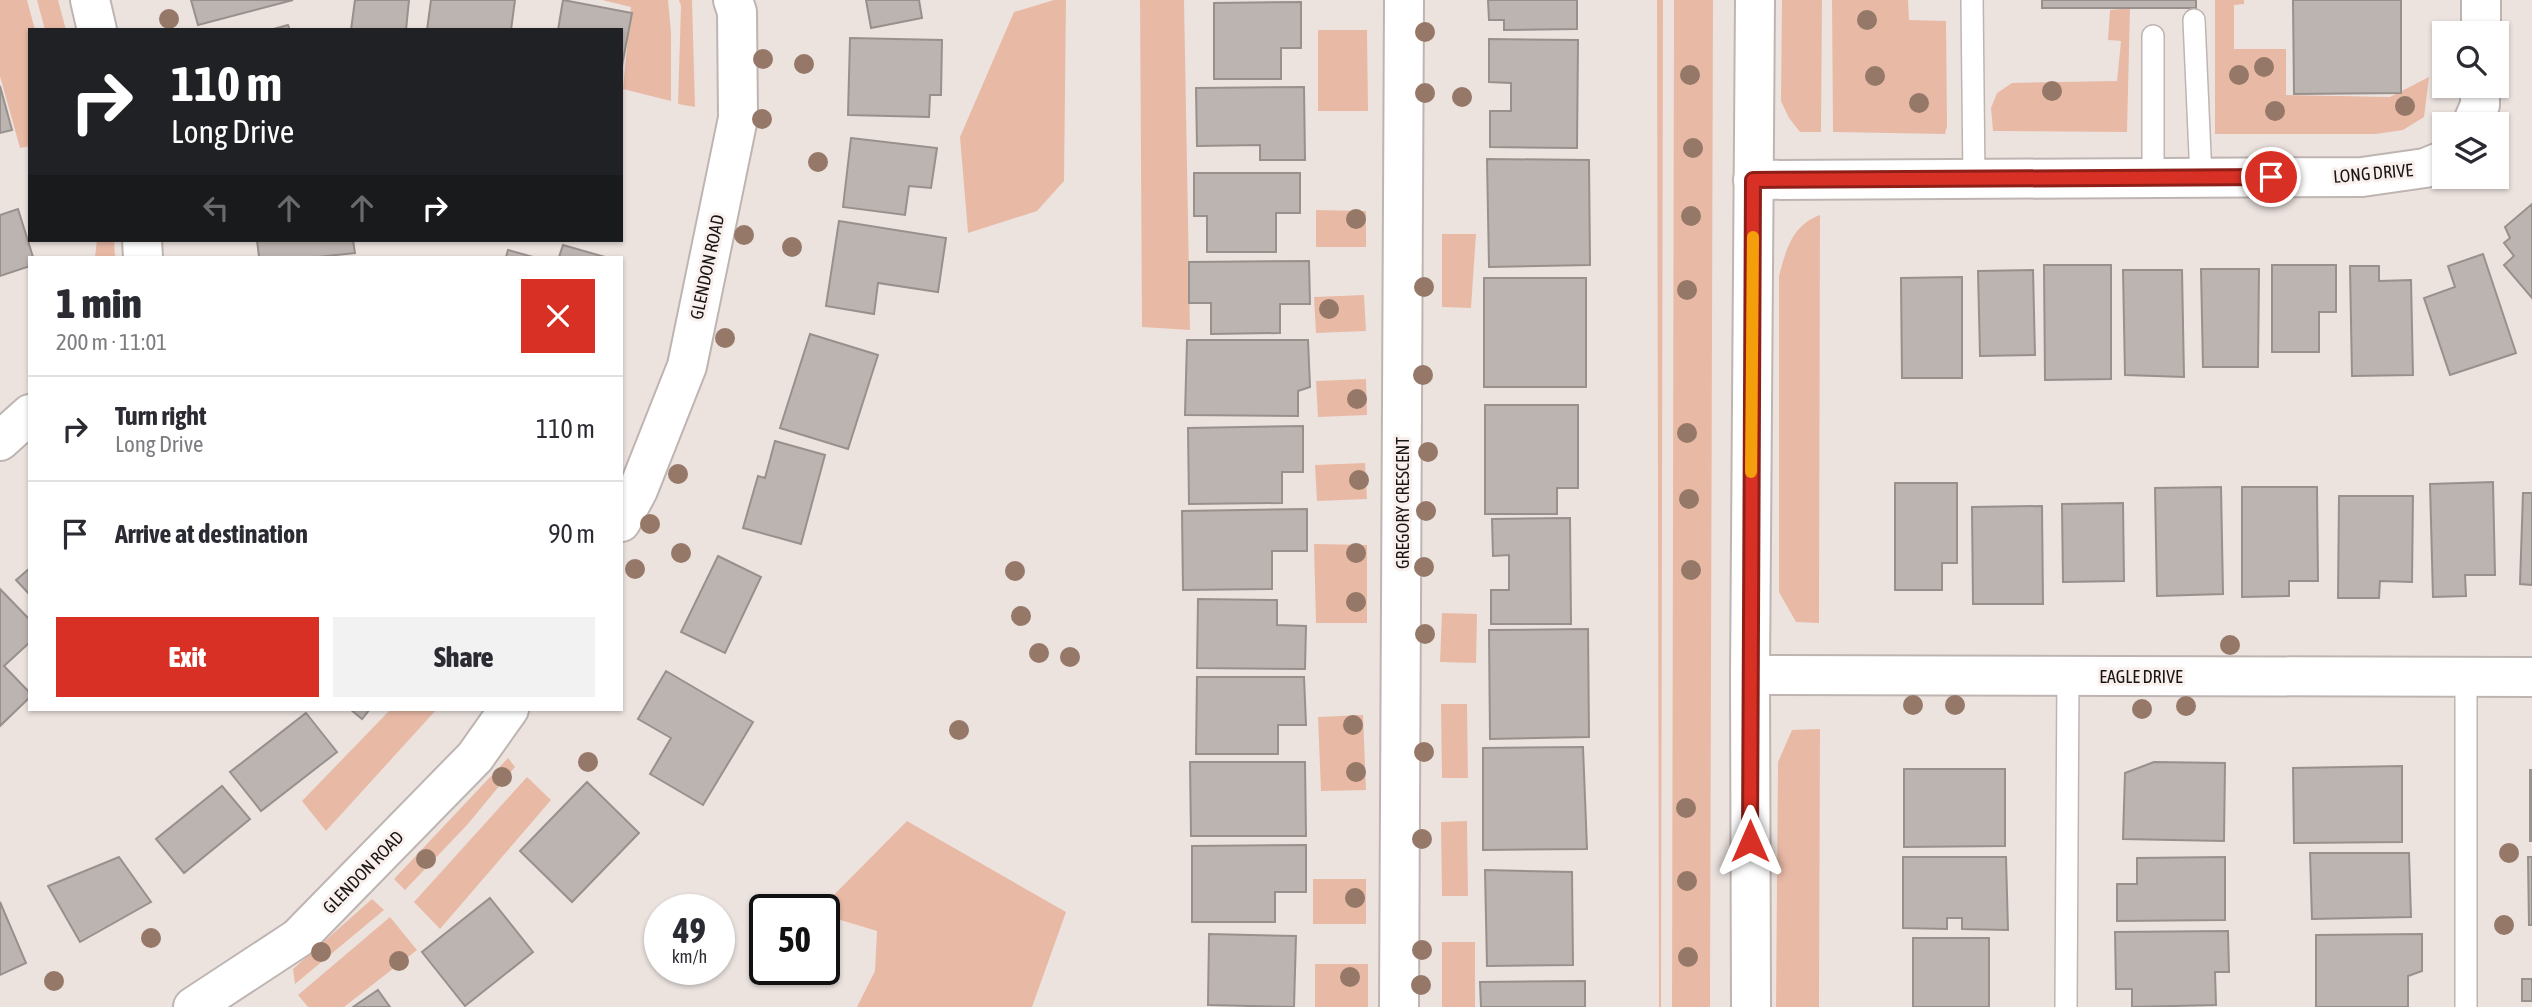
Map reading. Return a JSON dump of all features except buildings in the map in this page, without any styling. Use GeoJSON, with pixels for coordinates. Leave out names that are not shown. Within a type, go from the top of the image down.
{"type":"FeatureCollection","features":[{"type":"Feature","properties":{"kind":"street"},"geometry":{"type":"LineString","coordinates":[[90,0],[97,28]]}},
{"type":"Feature","properties":{"kind":"street","name":"GLENDON ROAD"},"geometry":{"type":"LineString","coordinates":[[623,518],[653,454],[687,366],[738,118],[737,12],[733,0]]}},
{"type":"Feature","properties":{"kind":"street","name":"GREGORY CRESCENT"},"geometry":{"type":"LineString","coordinates":[[1399,1007],[1404,0]]}},
{"type":"Feature","properties":{"kind":"street"},"geometry":{"type":"LineString","coordinates":[[1751,1007],[1750,675],[1755,0]]}},
{"type":"Feature","properties":{"kind":"street"},"geometry":{"type":"LineString","coordinates":[[2481,0],[2481,21]]}},
{"type":"Feature","properties":{"kind":"street","name":"LONG DRIVE"},"geometry":{"type":"LineString","coordinates":[[1753,180],[2362,177],[2432,165]]}},
{"type":"Feature","properties":{"kind":"street"},"geometry":{"type":"LineString","coordinates":[[0,441],[28,416]]}},
{"type":"Feature","properties":{"kind":"street","name":"EAGLE DRIVE"},"geometry":{"type":"LineString","coordinates":[[1750,675],[2532,677]]}},
{"type":"Feature","properties":{"kind":"street","name":"GLENDON ROAD"},"geometry":{"type":"LineString","coordinates":[[193,1007],[298,938],[475,757],[508,711]]}},
{"type":"Feature","properties":{"kind":"lane"},"geometry":{"type":"LineString","coordinates":[[1972,0],[1974,179]]}},
{"type":"Feature","properties":{"kind":"lane"},"geometry":{"type":"LineString","coordinates":[[2194,20],[2201,178]]}},
{"type":"Feature","properties":{"kind":"lane"},"geometry":{"type":"LineString","coordinates":[[2153,36],[2153,178]]}},
{"type":"Feature","properties":{"kind":"lane"},"geometry":{"type":"LineString","coordinates":[[2066,1007],[2068,675]]}},
{"type":"Feature","properties":{"kind":"lane"},"geometry":{"type":"LineString","coordinates":[[2466,677],[2466,1007]]}},
{"type":"Feature","properties":{"kind":"shaded area"},"geometry":{"type":"Polygon","coordinates":[[[0,0],[27,0],[34,28],[28,28],[28,146],[20,148],[0,76],[0,0]]]}},
{"type":"Feature","properties":{"kind":"shaded area"},"geometry":{"type":"Polygon","coordinates":[[[37,0],[58,0],[65,28],[44,28],[37,0]]]}},
{"type":"Feature","properties":{"kind":"shaded area"},"geometry":{"type":"Polygon","coordinates":[[[602,0],[668,0],[671,101],[623,89],[631,7],[602,0]]]}},
{"type":"Feature","properties":{"kind":"shaded area"},"geometry":{"type":"Polygon","coordinates":[[[679,0],[692,0],[695,107],[678,104],[679,0]]]}},
{"type":"Feature","properties":{"kind":"shaded area"},"geometry":{"type":"Polygon","coordinates":[[[1054,0],[1066,0],[1064,181],[1037,211],[968,233],[960,137],[1014,12],[1054,0]]]}},
{"type":"Feature","properties":{"kind":"shaded area"},"geometry":{"type":"Polygon","coordinates":[[[1140,0],[1184,0],[1190,330],[1142,327],[1140,0]]]}},
{"type":"Feature","properties":{"kind":"shaded area"},"geometry":{"type":"Polygon","coordinates":[[[1657,0],[1663,0],[1661,1007],[1659,1007],[1657,0]]]}},
{"type":"Feature","properties":{"kind":"shaded area"},"geometry":{"type":"Polygon","coordinates":[[[1674,0],[1713,0],[1710,1007],[1672,1007],[1674,0]]]}},
{"type":"Feature","properties":{"kind":"shaded area"},"geometry":{"type":"Polygon","coordinates":[[[1782,0],[1822,0],[1821,132],[1800,132],[1781,101],[1782,0]]]}},
{"type":"Feature","properties":{"kind":"shaded area"},"geometry":{"type":"Polygon","coordinates":[[[1832,0],[1908,0],[1909,20],[1946,21],[1945,134],[1833,132],[1832,0]]]}},
{"type":"Feature","properties":{"kind":"shaded area"},"geometry":{"type":"Polygon","coordinates":[[[2215,0],[2244,0],[2244,4],[2234,5],[2234,49],[2286,49],[2286,95],[2390,97],[2429,77],[2424,117],[2403,130],[2376,134],[2215,134],[2215,0]]]}},
{"type":"Feature","properties":{"kind":"shaded area"},"geometry":{"type":"Polygon","coordinates":[[[2130,8],[2127,132],[1993,131],[1991,108],[1997,93],[2012,83],[2117,81],[2121,41],[2108,40],[2110,10],[2130,8]]]}},
{"type":"Feature","properties":{"kind":"shaded area"},"geometry":{"type":"Polygon","coordinates":[[[1318,30],[1367,30],[1368,111],[1318,111],[1318,30]]]}},
{"type":"Feature","properties":{"kind":"shaded area"},"geometry":{"type":"Polygon","coordinates":[[[1316,210],[1366,211],[1366,247],[1316,247],[1316,210]]]}},
{"type":"Feature","properties":{"kind":"shaded area"},"geometry":{"type":"Polygon","coordinates":[[[1820,215],[1819,623],[1796,622],[1779,592],[1779,276],[1788,248],[1797,232],[1810,219],[1820,215]]]}},
{"type":"Feature","properties":{"kind":"shaded area"},"geometry":{"type":"Polygon","coordinates":[[[1442,234],[1476,234],[1471,308],[1442,307],[1442,234]]]}},
{"type":"Feature","properties":{"kind":"shaded area"},"geometry":{"type":"Polygon","coordinates":[[[97,242],[114,242],[115,256],[95,256],[97,242]]]}},
{"type":"Feature","properties":{"kind":"shaded area"},"geometry":{"type":"Polygon","coordinates":[[[1364,295],[1366,331],[1316,333],[1314,297],[1364,295]]]}},
{"type":"Feature","properties":{"kind":"shaded area"},"geometry":{"type":"Polygon","coordinates":[[[1366,379],[1367,415],[1318,417],[1316,381],[1366,379]]]}},
{"type":"Feature","properties":{"kind":"shaded area"},"geometry":{"type":"Polygon","coordinates":[[[1365,463],[1367,499],[1317,501],[1315,465],[1365,463]]]}},
{"type":"Feature","properties":{"kind":"shaded area"},"geometry":{"type":"Polygon","coordinates":[[[1314,544],[1367,545],[1367,623],[1316,623],[1314,544]]]}},
{"type":"Feature","properties":{"kind":"shaded area"},"geometry":{"type":"Polygon","coordinates":[[[1442,613],[1477,614],[1476,663],[1440,662],[1442,613]]]}},
{"type":"Feature","properties":{"kind":"shaded area"},"geometry":{"type":"Polygon","coordinates":[[[1441,704],[1467,704],[1468,778],[1442,778],[1441,704]]]}},
{"type":"Feature","properties":{"kind":"shaded area"},"geometry":{"type":"Polygon","coordinates":[[[389,711],[435,711],[326,831],[302,801],[389,711]]]}},
{"type":"Feature","properties":{"kind":"shaded area"},"geometry":{"type":"Polygon","coordinates":[[[1363,715],[1366,790],[1321,791],[1318,717],[1363,715]]]}},
{"type":"Feature","properties":{"kind":"shaded area"},"geometry":{"type":"Polygon","coordinates":[[[1820,729],[1819,1007],[1776,1007],[1778,762],[1792,730],[1820,729]]]}},
{"type":"Feature","properties":{"kind":"shaded area"},"geometry":{"type":"Polygon","coordinates":[[[508,758],[515,767],[467,825],[405,890],[394,879],[508,758]]]}},
{"type":"Feature","properties":{"kind":"shaded area"},"geometry":{"type":"Polygon","coordinates":[[[527,777],[551,800],[440,929],[414,902],[527,777]]]}},
{"type":"Feature","properties":{"kind":"shaded area"},"geometry":{"type":"Polygon","coordinates":[[[907,821],[1066,912],[1032,1007],[857,1007],[875,971],[877,931],[840,920],[840,894],[835,894],[907,821]]]}},
{"type":"Feature","properties":{"kind":"shaded area"},"geometry":{"type":"Polygon","coordinates":[[[1467,821],[1468,896],[1442,896],[1441,822],[1467,821]]]}},
{"type":"Feature","properties":{"kind":"shaded area"},"geometry":{"type":"Polygon","coordinates":[[[1313,879],[1366,879],[1366,924],[1313,924],[1313,879]]]}},
{"type":"Feature","properties":{"kind":"shaded area"},"geometry":{"type":"Polygon","coordinates":[[[372,899],[384,910],[295,984],[293,969],[372,899]]]}},
{"type":"Feature","properties":{"kind":"shaded area"},"geometry":{"type":"Polygon","coordinates":[[[390,917],[417,950],[344,1007],[308,1007],[298,995],[390,917]]]}},
{"type":"Feature","properties":{"kind":"shaded area"},"geometry":{"type":"Polygon","coordinates":[[[1442,942],[1475,942],[1475,1007],[1442,1007],[1442,942]]]}},
{"type":"Feature","properties":{"kind":"shaded area"},"geometry":{"type":"Polygon","coordinates":[[[1315,964],[1368,964],[1368,1007],[1315,1007],[1315,964]]]}},
{"type":"Feature","properties":{"kind":"slow traffic"},"geometry":{"type":"LineString","coordinates":[[1751,472],[1753,237]]}},
{"type":"Feature","properties":{"kind":"route"},"geometry":{"type":"LineString","coordinates":[[1750,841],[1753,180],[2271,177]]}}]}
